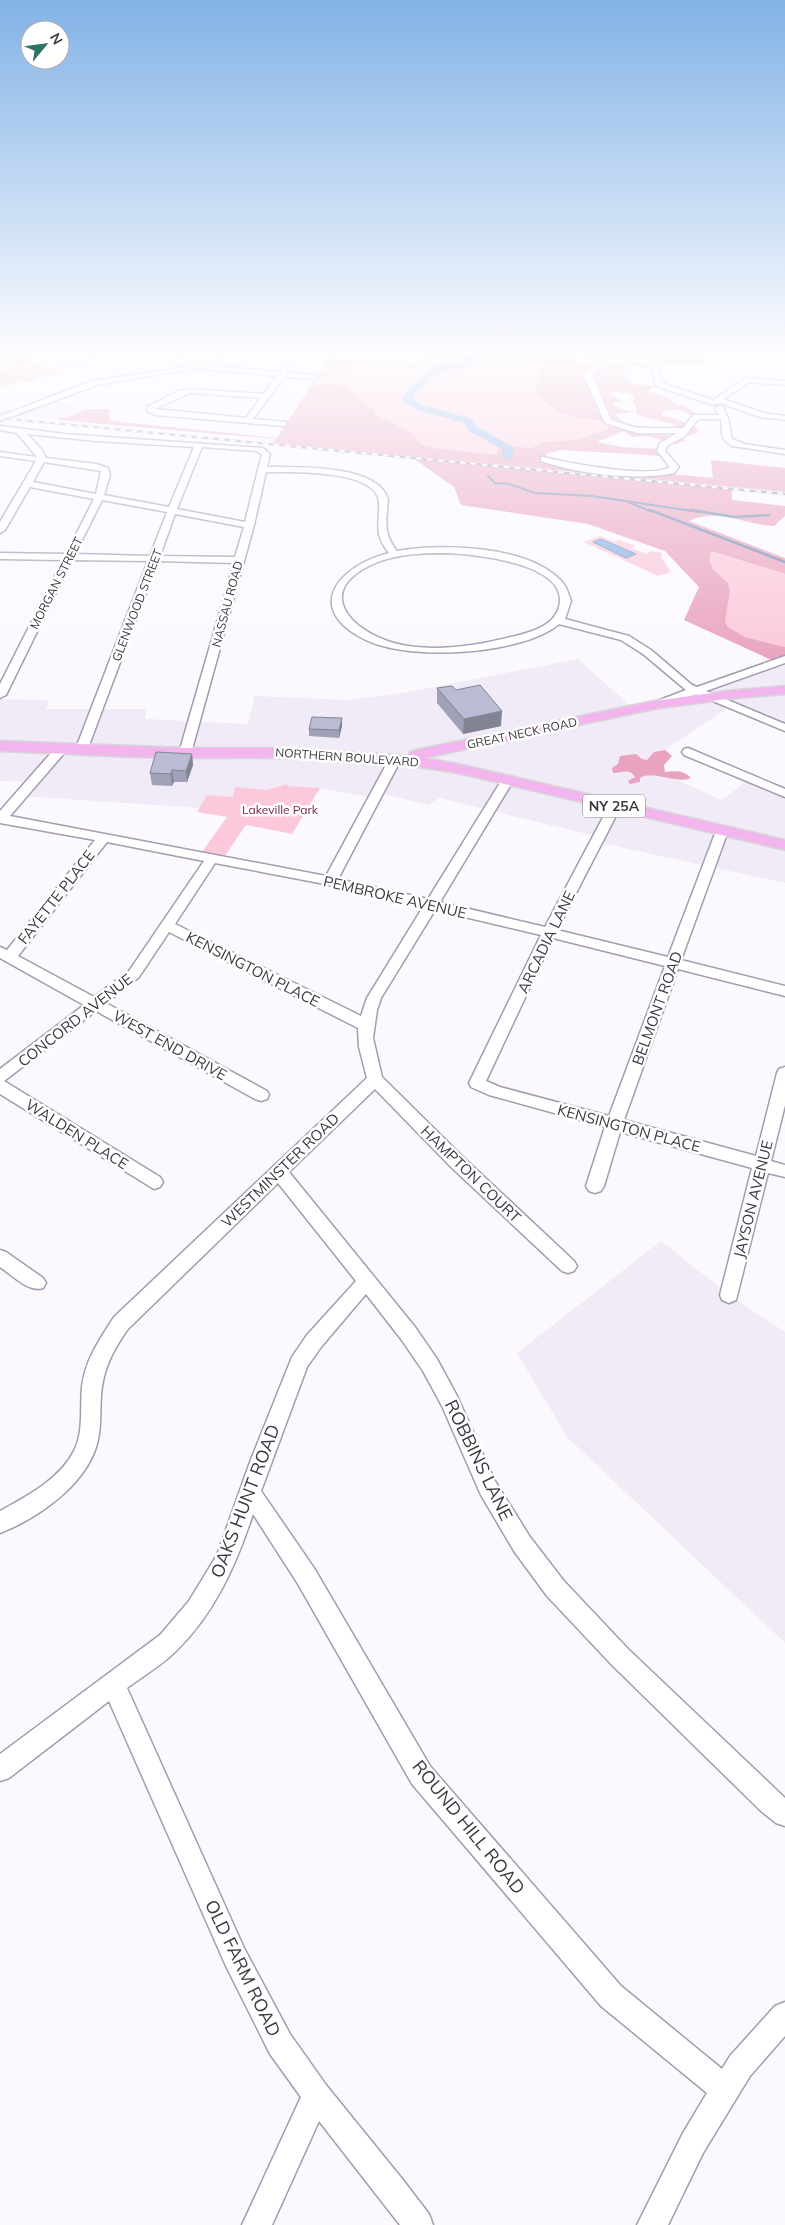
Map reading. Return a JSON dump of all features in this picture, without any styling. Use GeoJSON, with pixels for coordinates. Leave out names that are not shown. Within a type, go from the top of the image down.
{"type":"FeatureCollection","features":[{"type":"Feature","properties":{"kind":"main road","name":"GREAT NECK ROAD"},"geometry":{"type":"LineString","coordinates":[[395,761],[703,695],[785,690]]}},
{"type":"Feature","properties":{"kind":"main road","name":"NORTHERN BOULEVARD"},"geometry":{"type":"LineString","coordinates":[[0,746],[185,753],[226,751],[395,761],[471,770],[507,781],[785,845]]}},
{"type":"Feature","properties":{"kind":"main road"},"geometry":{"type":"LineString","coordinates":[[451,749],[446,754],[448,760],[471,770]]}},
{"type":"Feature","properties":{"kind":"main road","name":"NORTHERN BOULEVARD"},"geometry":{"type":"LineString","coordinates":[[395,761],[469,778],[507,781]]}},
{"type":"Feature","properties":{"kind":"street"},"geometry":{"type":"LineString","coordinates":[[0,530],[3,521],[42,459],[32,458]]}},
{"type":"Feature","properties":{"kind":"street","name":"NASSAU ROAD"},"geometry":{"type":"LineString","coordinates":[[185,753],[249,525],[265,458]]}},
{"type":"Feature","properties":{"kind":"street"},"geometry":{"type":"LineString","coordinates":[[544,459],[578,467],[668,472],[675,467],[666,458]]}},
{"type":"Feature","properties":{"kind":"street","name":"MORGAN STREET"},"geometry":{"type":"LineString","coordinates":[[0,695],[99,497],[106,475],[105,470],[96,466],[42,459]]}},
{"type":"Feature","properties":{"kind":"street","name":"GLENWOOD STREET"},"geometry":{"type":"LineString","coordinates":[[82,748],[190,460]]}},
{"type":"Feature","properties":{"kind":"street"},"geometry":{"type":"LineString","coordinates":[[262,470],[335,473],[358,478],[371,484],[384,499],[380,526],[382,539],[395,555]]}},
{"type":"Feature","properties":{"kind":"street"},"geometry":{"type":"LineString","coordinates":[[28,484],[249,525]]}},
{"type":"Feature","properties":{"kind":"street"},"geometry":{"type":"LineString","coordinates":[[424,550],[460,550],[500,555],[532,566],[553,578],[564,592],[566,602],[565,611],[560,621],[542,631],[524,637],[459,649],[409,649],[362,633],[345,620],[340,613],[336,598],[342,584],[356,571],[368,564],[395,555],[424,550]]}},
{"type":"Feature","properties":{"kind":"street"},"geometry":{"type":"LineString","coordinates":[[0,556],[239,560]]}},
{"type":"Feature","properties":{"kind":"street"},"geometry":{"type":"LineString","coordinates":[[560,621],[625,638],[647,652],[688,687],[703,695],[785,728]]}},
{"type":"Feature","properties":{"kind":"street"},"geometry":{"type":"LineString","coordinates":[[703,695],[785,659]]}},
{"type":"Feature","properties":{"kind":"street"},"geometry":{"type":"LineString","coordinates":[[2,816],[62,748]]}},
{"type":"Feature","properties":{"kind":"street"},"geometry":{"type":"LineString","coordinates":[[688,752],[785,793]]}},
{"type":"Feature","properties":{"kind":"street"},"geometry":{"type":"LineString","coordinates":[[330,881],[395,761]]}},
{"type":"Feature","properties":{"kind":"street"},"geometry":{"type":"LineString","coordinates":[[375,1079],[366,1051],[365,1025],[374,998],[507,781]]}},
{"type":"Feature","properties":{"kind":"street","name":"ARCADIA LANE"},"geometry":{"type":"LineString","coordinates":[[479,1080],[549,932],[615,806]]}},
{"type":"Feature","properties":{"kind":"street","name":"PEMBROKE AVENUE"},"geometry":{"type":"LineString","coordinates":[[2,816],[103,838],[330,881],[430,906],[549,932],[673,965],[785,991]]}},
{"type":"Feature","properties":{"kind":"street","name":"BELMONT ROAD"},"geometry":{"type":"LineString","coordinates":[[595,1186],[614,1124],[722,831]]}},
{"type":"Feature","properties":{"kind":"street","name":"FAYETTE PLACE"},"geometry":{"type":"LineString","coordinates":[[5,954],[103,838]]}},
{"type":"Feature","properties":{"kind":"street","name":"CONCORD AVENUE"},"geometry":{"type":"LineString","coordinates":[[0,1077],[134,974],[212,858]]}},
{"type":"Feature","properties":{"kind":"street","name":"KENSINGTON PLACE"},"geometry":{"type":"LineString","coordinates":[[168,926],[365,1025]]}},
{"type":"Feature","properties":{"kind":"street","name":"WEST END DRIVE"},"geometry":{"type":"LineString","coordinates":[[5,954],[261,1095]]}},
{"type":"Feature","properties":{"kind":"street","name":"JAYSON AVENUE"},"geometry":{"type":"LineString","coordinates":[[729,1294],[785,1074]]}},
{"type":"Feature","properties":{"kind":"street","name":"WESTMINSTER ROAD"},"geometry":{"type":"LineString","coordinates":[[0,1523],[56,1487],[72,1472],[80,1460],[90,1436],[91,1396],[95,1370],[104,1347],[121,1323],[375,1079]]}},
{"type":"Feature","properties":{"kind":"street","name":"HAMPTON COURT"},"geometry":{"type":"LineString","coordinates":[[375,1079],[457,1162],[568,1266]]}},
{"type":"Feature","properties":{"kind":"street","name":"KENSINGTON PLACE"},"geometry":{"type":"LineString","coordinates":[[479,1080],[477,1083],[495,1091],[785,1171]]}},
{"type":"Feature","properties":{"kind":"street","name":"WALDEN PLACE"},"geometry":{"type":"LineString","coordinates":[[0,1086],[154,1182]]}},
{"type":"Feature","properties":{"kind":"street","name":"ROBBINS LANE"},"geometry":{"type":"LineString","coordinates":[[280,1172],[408,1333],[430,1366],[450,1402],[488,1488],[522,1544],[555,1588],[620,1657],[762,1795],[785,1814]]}},
{"type":"Feature","properties":{"kind":"street"},"geometry":{"type":"LineString","coordinates":[[0,1257],[37,1283]]}},
{"type":"Feature","properties":{"kind":"street","name":"OAKS HUNT ROAD"},"geometry":{"type":"LineString","coordinates":[[0,1769],[114,1685],[168,1642],[197,1609],[223,1566],[289,1385],[299,1363],[314,1341],[366,1282]]}},
{"type":"Feature","properties":{"kind":"street","name":"ROUND HILL ROAD"},"geometry":{"type":"LineString","coordinates":[[250,1493],[281,1536],[306,1576],[421,1775],[611,1996],[726,2090]]}},
{"type":"Feature","properties":{"kind":"street","name":"OLD FARM ROAD"},"geometry":{"type":"LineString","coordinates":[[114,1685],[235,1958],[280,2044],[316,2095],[393,2190],[418,2225]]}},
{"type":"Feature","properties":{"kind":"street"},"geometry":{"type":"LineString","coordinates":[[652,2225],[693,2143],[740,2066],[785,2016]]}},
{"type":"Feature","properties":{"kind":"street"},"geometry":{"type":"LineString","coordinates":[[257,2225],[316,2095]]}},
{"type":"Feature","properties":{"kind":"shaded area"},"geometry":{"type":"Polygon","coordinates":[[[413,458],[732,489],[732,500],[785,506],[785,516],[774,526],[721,516],[700,517],[689,521],[785,558],[785,574],[711,551],[709,560],[713,569],[728,583],[730,591],[725,622],[728,627],[745,637],[785,647],[785,659],[778,663],[684,620],[699,587],[665,551],[588,524],[461,505],[454,487],[413,458]]]}},
{"type":"Feature","properties":{"kind":"shaded area"},"geometry":{"type":"Polygon","coordinates":[[[428,458],[544,458],[555,463],[713,478],[711,460],[785,468],[785,492],[428,458]]]}},
{"type":"Feature","properties":{"kind":"shaded area"},"geometry":{"type":"Polygon","coordinates":[[[578,659],[634,709],[785,659],[785,728],[730,706],[643,765],[722,800],[749,779],[785,793],[785,883],[597,842],[599,837],[439,798],[429,805],[376,792],[373,798],[320,788],[286,786],[286,784],[266,790],[235,787],[233,797],[207,795],[200,808],[20,796],[31,782],[0,781],[0,699],[49,700],[46,709],[147,709],[145,719],[248,724],[255,696],[349,700],[408,692],[578,659]]]}},
{"type":"Feature","properties":{"kind":"shaded area"},"geometry":{"type":"Polygon","coordinates":[[[665,750],[672,756],[664,765],[665,772],[681,772],[690,777],[689,779],[683,780],[651,775],[640,778],[640,782],[630,784],[628,781],[635,777],[633,774],[625,772],[613,773],[612,768],[618,764],[620,756],[636,754],[642,759],[647,760],[654,752],[665,750]]]}},
{"type":"Feature","properties":{"kind":"shaded area"},"geometry":{"type":"Polygon","coordinates":[[[661,1241],[729,1295],[785,1332],[785,1643],[568,1438],[517,1353],[661,1241]]]}},
{"type":"Feature","properties":{"kind":"green space"},"geometry":{"type":"Polygon","coordinates":[[[600,536],[615,542],[619,540],[635,546],[631,548],[646,554],[651,551],[662,553],[661,557],[671,572],[658,576],[584,542],[600,536]]]}},
{"type":"Feature","properties":{"kind":"green space"},"geometry":{"type":"Polygon","coordinates":[[[710,551],[785,574],[785,647],[745,637],[728,627],[725,622],[730,591],[728,583],[713,569],[709,560],[710,551]]]}},
{"type":"Feature","properties":{"kind":"green space","name":"Lakeville Park"},"geometry":{"type":"Polygon","coordinates":[[[287,784],[287,786],[320,788],[292,834],[246,825],[222,860],[199,856],[227,817],[197,812],[207,795],[233,797],[235,787],[266,790],[287,784]]]}},
{"type":"Feature","properties":{"kind":"water"},"geometry":{"type":"Polygon","coordinates":[[[601,539],[636,554],[626,558],[593,542],[601,539]]]}},
{"type":"Feature","properties":{"kind":"building"},"geometry":{"type":"Polygon","coordinates":[[[480,685],[502,711],[464,719],[437,688],[452,686],[456,690],[480,685]]]}},
{"type":"Feature","properties":{"kind":"building"},"geometry":{"type":"Polygon","coordinates":[[[312,717],[342,718],[339,730],[309,729],[312,717]]]}},
{"type":"Feature","properties":{"kind":"building"},"geometry":{"type":"Polygon","coordinates":[[[156,752],[192,754],[186,771],[172,770],[171,774],[150,773],[156,752]]]}},
{"type":"Feature","properties":{"kind":"waterway"},"geometry":{"type":"LineString","coordinates":[[488,476],[495,483],[509,484],[535,493],[592,496],[699,512]]}},
{"type":"Feature","properties":{"kind":"waterway"},"geometry":{"type":"LineString","coordinates":[[630,503],[653,512]]}},
{"type":"Feature","properties":{"kind":"waterway"},"geometry":{"type":"LineString","coordinates":[[650,510],[785,562]]}},
{"type":"Feature","properties":{"kind":"waterway"},"geometry":{"type":"LineString","coordinates":[[691,510],[735,517],[769,515]]}},
{"type":"Feature","properties":{"kind":"railway"},"geometry":{"type":"LineString","coordinates":[[411,458],[785,494]]}}]}
